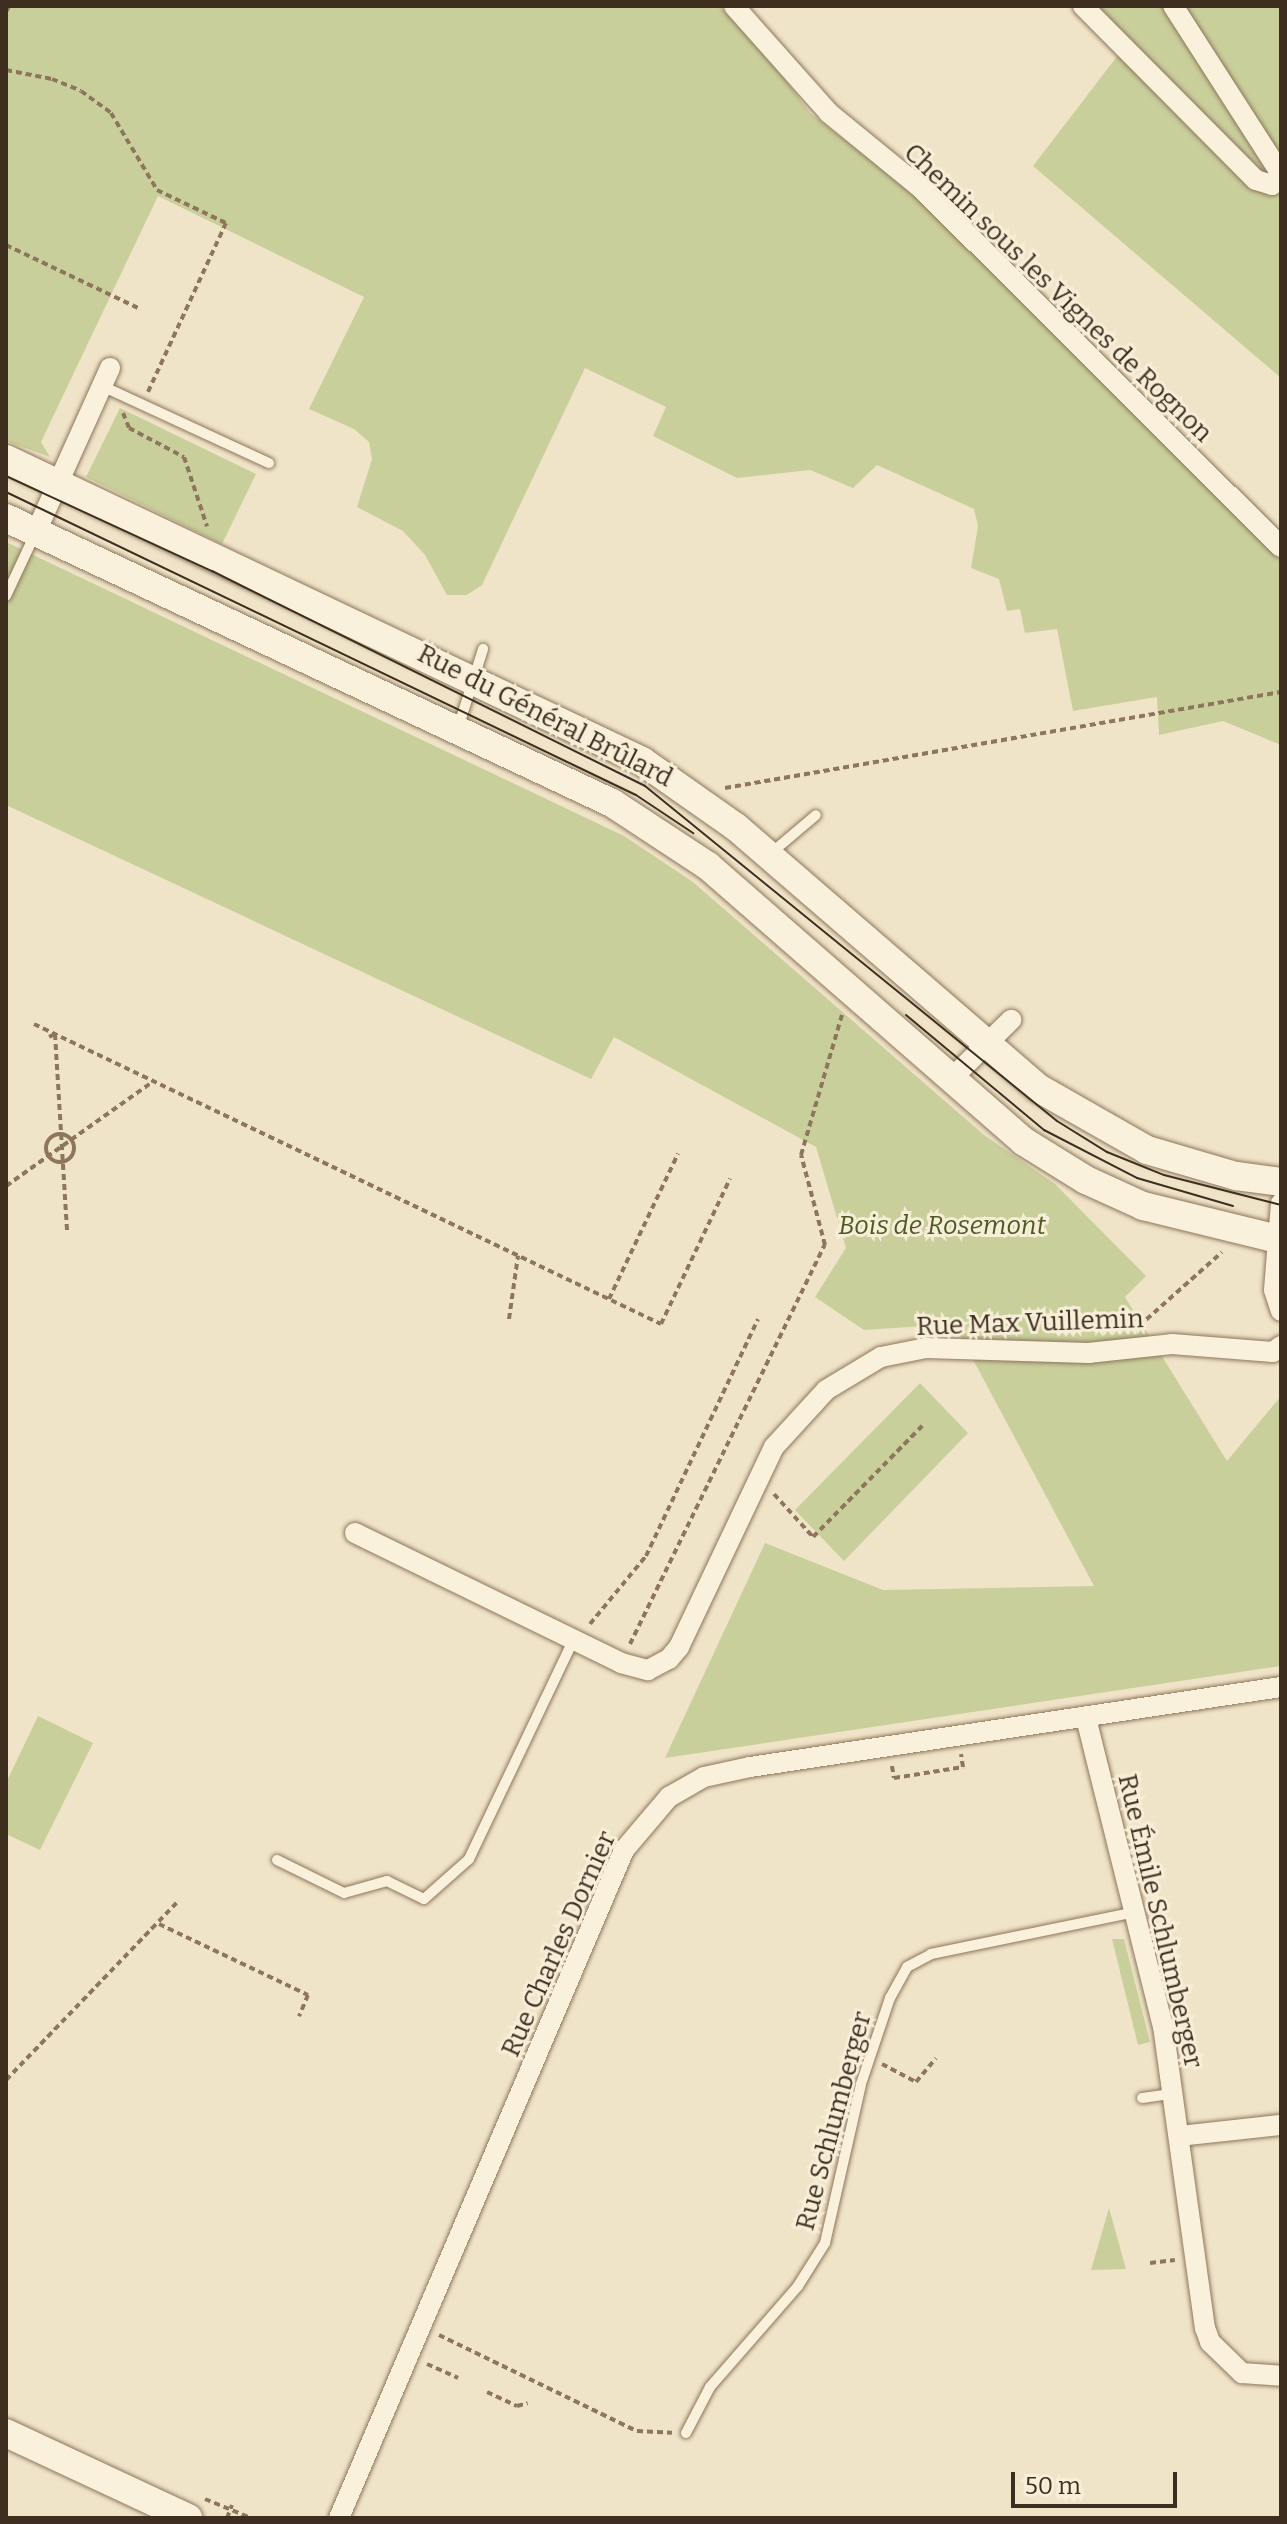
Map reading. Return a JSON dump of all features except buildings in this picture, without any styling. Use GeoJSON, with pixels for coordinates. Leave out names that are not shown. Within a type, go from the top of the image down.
{"type":"FeatureCollection","features":[{"type":"Feature","properties":{"kind":"main road","name":"Rue du Général Brûlard"},"geometry":{"type":"LineString","coordinates":[[6,459],[642,761],[682,786],[768,856],[983,1044],[1040,1089],[1147,1150],[1236,1176],[1281,1182]]}},
{"type":"Feature","properties":{"kind":"main road","name":"Rue du Général Brûlard"},"geometry":{"type":"LineString","coordinates":[[6,518],[612,803],[708,866],[1023,1141],[1086,1180],[1143,1206],[1279,1240]]}},
{"type":"Feature","properties":{"kind":"main road"},"geometry":{"type":"LineString","coordinates":[[6,2433],[188,2518]]}},
{"type":"Feature","properties":{"kind":"street","name":"Chemin sous les Vignes de Rognon"},"geometry":{"type":"LineString","coordinates":[[734,6],[829,113],[922,189],[1281,547]]}},
{"type":"Feature","properties":{"kind":"street"},"geometry":{"type":"LineString","coordinates":[[1083,6],[1217,144],[1256,180],[1272,185],[1281,174],[1173,6]]}},
{"type":"Feature","properties":{"kind":"street"},"geometry":{"type":"LineString","coordinates":[[36,532],[109,382]]}},
{"type":"Feature","properties":{"kind":"street"},"geometry":{"type":"LineString","coordinates":[[950,1080],[983,1044],[1011,1020]]}},
{"type":"Feature","properties":{"kind":"street"},"geometry":{"type":"LineString","coordinates":[[1281,1203],[1274,1290],[1281,1311]]}},
{"type":"Feature","properties":{"kind":"street","name":"Rue Max Vuillemin"},"geometry":{"type":"LineString","coordinates":[[355,1533],[581,1632],[637,1670],[669,1659],[774,1447],[826,1390],[881,1357],[926,1348],[1088,1353],[1172,1344],[1273,1352],[1281,1346]]}},
{"type":"Feature","properties":{"kind":"street","name":"Rue Charles Dornier"},"geometry":{"type":"LineString","coordinates":[[339,2518],[624,1850],[645,1820],[669,1797],[704,1777],[823,1754],[1086,1718],[1281,1687]]}},
{"type":"Feature","properties":{"kind":"street","name":"Rue Émile Schlumberger"},"geometry":{"type":"LineString","coordinates":[[1086,1718],[1163,2026],[1210,2342],[1242,2373],[1281,2376]]}},
{"type":"Feature","properties":{"kind":"street"},"geometry":{"type":"LineString","coordinates":[[1179,2136],[1281,2125]]}},
{"type":"Feature","properties":{"kind":"lane"},"geometry":{"type":"LineString","coordinates":[[109,382],[142,405],[269,463]]}},
{"type":"Feature","properties":{"kind":"lane"},"geometry":{"type":"LineString","coordinates":[[6,596],[36,532]]}},
{"type":"Feature","properties":{"kind":"lane"},"geometry":{"type":"LineString","coordinates":[[458,730],[483,649]]}},
{"type":"Feature","properties":{"kind":"lane"},"geometry":{"type":"LineString","coordinates":[[768,856],[816,815]]}},
{"type":"Feature","properties":{"kind":"lane"},"geometry":{"type":"LineString","coordinates":[[277,1860],[344,1893],[387,1881],[424,1899],[469,1859],[581,1632]]}},
{"type":"Feature","properties":{"kind":"lane","name":"Rue Schlumberger"},"geometry":{"type":"LineString","coordinates":[[686,2433],[710,2387],[798,2286],[825,2243],[871,2057],[890,1998],[917,1959],[1135,1912]]}},
{"type":"Feature","properties":{"kind":"lane"},"geometry":{"type":"LineString","coordinates":[[1142,2098],[1172,2094]]}},
{"type":"Feature","properties":{"kind":"path"},"geometry":{"type":"LineString","coordinates":[[6,12],[9,6]]}},
{"type":"Feature","properties":{"kind":"path"},"geometry":{"type":"LineString","coordinates":[[6,70],[81,91],[111,113],[157,190],[226,223],[142,405]]}},
{"type":"Feature","properties":{"kind":"path"},"geometry":{"type":"LineString","coordinates":[[6,244],[138,308]]}},
{"type":"Feature","properties":{"kind":"path"},"geometry":{"type":"LineString","coordinates":[[109,382],[129,428],[184,457],[208,529]]}},
{"type":"Feature","properties":{"kind":"path"},"geometry":{"type":"LineString","coordinates":[[718,787],[740,789],[1281,692]]}},
{"type":"Feature","properties":{"kind":"path"},"geometry":{"type":"LineString","coordinates":[[629,1646],[825,1245],[801,1155],[845,1005]]}},
{"type":"Feature","properties":{"kind":"path"},"geometry":{"type":"LineString","coordinates":[[34,1024],[661,1324],[730,1179]]}},
{"type":"Feature","properties":{"kind":"path"},"geometry":{"type":"LineString","coordinates":[[49,1037],[55,1034]]}},
{"type":"Feature","properties":{"kind":"path"},"geometry":{"type":"LineString","coordinates":[[55,1034],[67,1233]]}},
{"type":"Feature","properties":{"kind":"path"},"geometry":{"type":"LineString","coordinates":[[6,1186],[154,1081]]}},
{"type":"Feature","properties":{"kind":"path"},"geometry":{"type":"LineString","coordinates":[[61,1134],[72,1140]]}},
{"type":"Feature","properties":{"kind":"path"},"geometry":{"type":"LineString","coordinates":[[48,1156],[47,1142],[61,1134]]}},
{"type":"Feature","properties":{"kind":"path"},"geometry":{"type":"LineString","coordinates":[[63,1162],[74,1153],[72,1140]]}},
{"type":"Feature","properties":{"kind":"path"},"geometry":{"type":"LineString","coordinates":[[609,1299],[678,1154]]}},
{"type":"Feature","properties":{"kind":"path"},"geometry":{"type":"LineString","coordinates":[[48,1156],[63,1162]]}},
{"type":"Feature","properties":{"kind":"path"},"geometry":{"type":"LineString","coordinates":[[1131,1333],[1224,1251]]}},
{"type":"Feature","properties":{"kind":"path"},"geometry":{"type":"LineString","coordinates":[[509,1319],[518,1256]]}},
{"type":"Feature","properties":{"kind":"path"},"geometry":{"type":"LineString","coordinates":[[581,1632],[646,1556],[758,1319]]}},
{"type":"Feature","properties":{"kind":"path"},"geometry":{"type":"LineString","coordinates":[[771,1491],[813,1537],[922,1426]]}},
{"type":"Feature","properties":{"kind":"path"},"geometry":{"type":"LineString","coordinates":[[891,1760],[894,1778],[963,1767],[960,1751]]}},
{"type":"Feature","properties":{"kind":"path"},"geometry":{"type":"LineString","coordinates":[[6,2080],[178,1901]]}},
{"type":"Feature","properties":{"kind":"path"},"geometry":{"type":"LineString","coordinates":[[159,1924],[308,1995],[299,2016]]}},
{"type":"Feature","properties":{"kind":"path"},"geometry":{"type":"LineString","coordinates":[[871,2057],[911,2082],[936,2058]]}},
{"type":"Feature","properties":{"kind":"path"},"geometry":{"type":"LineString","coordinates":[[1150,2263],[1173,2260]]}},
{"type":"Feature","properties":{"kind":"path"},"geometry":{"type":"LineString","coordinates":[[433,2333],[637,2431],[686,2433]]}},
{"type":"Feature","properties":{"kind":"path"},"geometry":{"type":"LineString","coordinates":[[422,2361],[458,2378]]}},
{"type":"Feature","properties":{"kind":"path"},"geometry":{"type":"LineString","coordinates":[[487,2392],[517,2406],[528,2403]]}},
{"type":"Feature","properties":{"kind":"path"},"geometry":{"type":"LineString","coordinates":[[227,2518],[231,2508],[251,2518]]}},
{"type":"Feature","properties":{"kind":"green space"},"geometry":{"type":"Polygon","coordinates":[[[6,6],[719,6],[762,48],[810,113],[914,194],[1281,557],[1281,745],[1223,721],[1159,735],[1157,697],[1073,711],[1057,629],[1025,633],[1020,609],[1007,611],[999,579],[971,568],[978,526],[974,509],[877,465],[853,488],[810,470],[737,478],[653,436],[666,407],[585,368],[482,585],[467,595],[447,595],[425,555],[403,531],[357,507],[372,459],[369,442],[354,429],[309,409],[364,297],[158,196],[41,442],[50,457],[6,441],[6,6]]]}},
{"type":"Feature","properties":{"kind":"green space"},"geometry":{"type":"Polygon","coordinates":[[[1093,6],[1281,6],[1281,378],[1033,166],[1125,46],[1093,6]]]}},
{"type":"Feature","properties":{"kind":"green space"},"geometry":{"type":"Polygon","coordinates":[[[120,408],[256,474],[222,544],[86,477],[120,408]]]}},
{"type":"Feature","properties":{"kind":"green space","name":"Bois de Rosemont"},"geometry":{"type":"Polygon","coordinates":[[[6,542],[624,836],[693,882],[984,1135],[1055,1184],[1146,1276],[1125,1297],[1227,1461],[1281,1396],[1281,1666],[665,1758],[765,1543],[883,1590],[1094,1586],[954,1324],[864,1330],[815,1297],[846,1248],[816,1147],[614,1037],[591,1079],[6,805],[6,542]]]}},
{"type":"Feature","properties":{"kind":"green space"},"geometry":{"type":"Polygon","coordinates":[[[920,1383],[968,1433],[844,1561],[795,1510],[920,1383]]]}},
{"type":"Feature","properties":{"kind":"green space"},"geometry":{"type":"Polygon","coordinates":[[[38,1716],[93,1743],[40,1850],[6,1834],[6,1783],[38,1716]]]}},
{"type":"Feature","properties":{"kind":"green space"},"geometry":{"type":"Polygon","coordinates":[[[1112,1939],[1124,1939],[1150,2042],[1138,2045],[1112,1939]]]}},
{"type":"Feature","properties":{"kind":"green space"},"geometry":{"type":"Polygon","coordinates":[[[1109,2208],[1126,2269],[1091,2270],[1109,2208]]]}},
{"type":"Feature","properties":{"kind":"tram line"},"geometry":{"type":"LineString","coordinates":[[6,476],[212,571],[645,786],[1057,1121],[1107,1152],[1164,1175],[1281,1205]]}},
{"type":"Feature","properties":{"kind":"tram line"},"geometry":{"type":"LineString","coordinates":[[6,492],[636,795],[693,833]]}},
{"type":"Feature","properties":{"kind":"tram line"},"geometry":{"type":"LineString","coordinates":[[906,1015],[1044,1130],[1137,1178],[1233,1206]]}}]}
